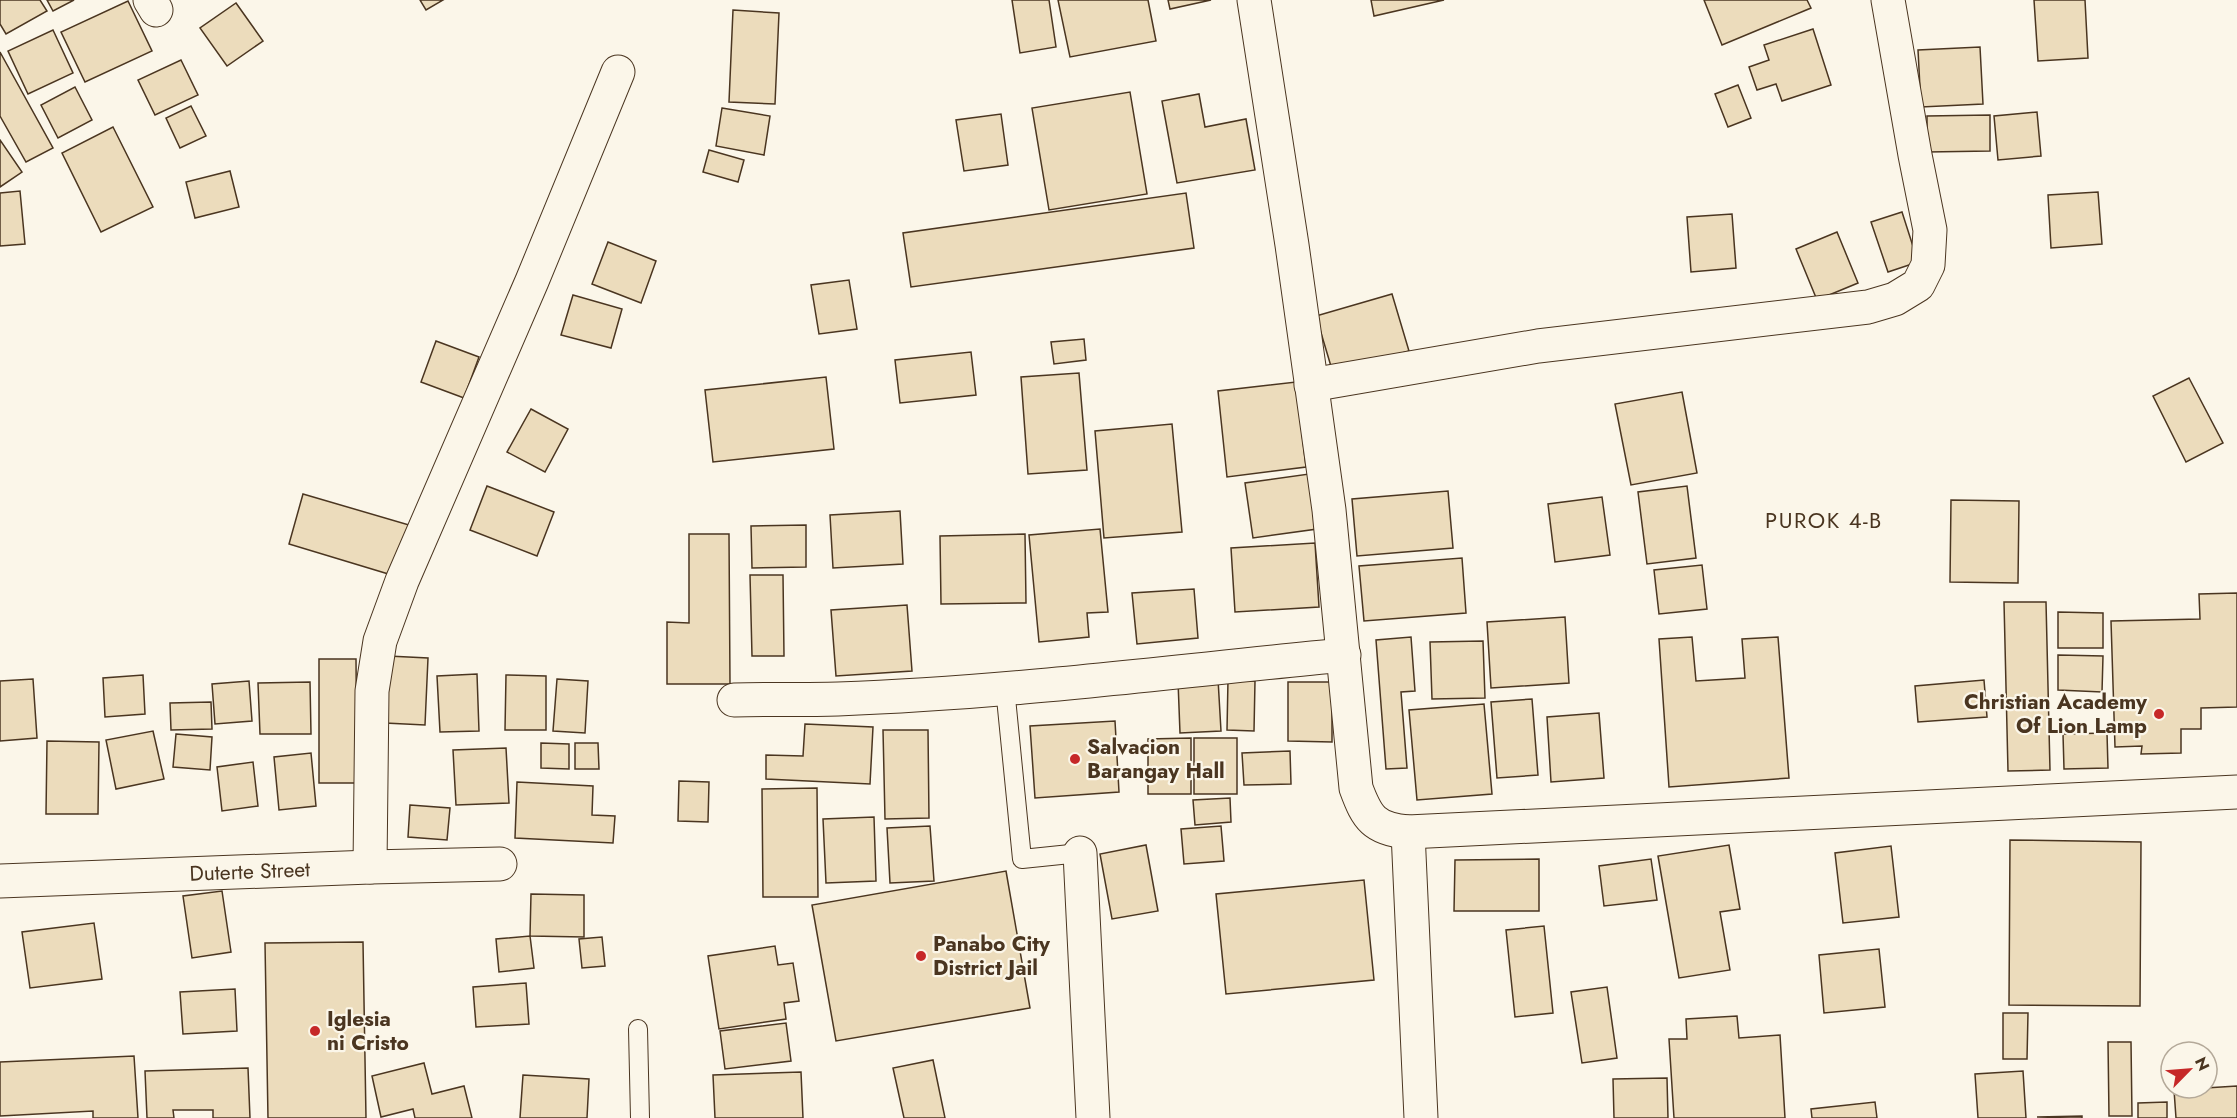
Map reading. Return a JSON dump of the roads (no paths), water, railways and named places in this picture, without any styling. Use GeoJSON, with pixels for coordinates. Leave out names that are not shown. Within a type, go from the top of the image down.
{"type":"FeatureCollection","features":[{"type":"Feature","properties":{"kind":"street"},"geometry":{"type":"LineString","coordinates":[[1254,0],[1292,245],[1329,510],[1356,788],[1362,805],[1373,821],[1388,831],[1408,832],[2237,792]]}},
{"type":"Feature","properties":{"kind":"street"},"geometry":{"type":"LineString","coordinates":[[1311,385],[1538,346],[1868,307],[1895,299],[1918,285],[1928,266],[1930,230],[1888,0]]}},
{"type":"Feature","properties":{"kind":"street"},"geometry":{"type":"LineString","coordinates":[[370,867],[372,691],[380,641],[402,581],[618,72]]}},
{"type":"Feature","properties":{"kind":"street"},"geometry":{"type":"LineString","coordinates":[[734,700],[838,699],[1005,688],[1344,655]]}},
{"type":"Feature","properties":{"kind":"street"},"geometry":{"type":"LineString","coordinates":[[1408,832],[1421,1118]]}},
{"type":"Feature","properties":{"kind":"street"},"geometry":{"type":"LineString","coordinates":[[1080,853],[1093,1118]]}},
{"type":"Feature","properties":{"kind":"street","name":"Duterte Street"},"geometry":{"type":"LineString","coordinates":[[0,881],[500,864]]}},
{"type":"Feature","properties":{"kind":"lane"},"geometry":{"type":"LineString","coordinates":[[1005,688],[1022,859],[1080,853]]}},
{"type":"Feature","properties":{"kind":"lane"},"geometry":{"type":"LineString","coordinates":[[638,1029],[640,1118]]}},
{"type":"Feature","properties":{"kind":"place","name":"Christian Academy Of Lion Lamp"},"geometry":{"type":"Point","coordinates":[2159,714]}},
{"type":"Feature","properties":{"kind":"place","name":"Salvacion Barangay Hall"},"geometry":{"type":"Point","coordinates":[1075,759]}},
{"type":"Feature","properties":{"kind":"place","name":"Panabo City District Jail"},"geometry":{"type":"Point","coordinates":[921,956]}},
{"type":"Feature","properties":{"kind":"place","name":"Iglesia ni Cristo"},"geometry":{"type":"Point","coordinates":[315,1031]}},
{"type":"Feature","properties":{"kind":"district","name":"PUROK 4-B"},"geometry":{"type":"Point","coordinates":[1824,520]}}]}
